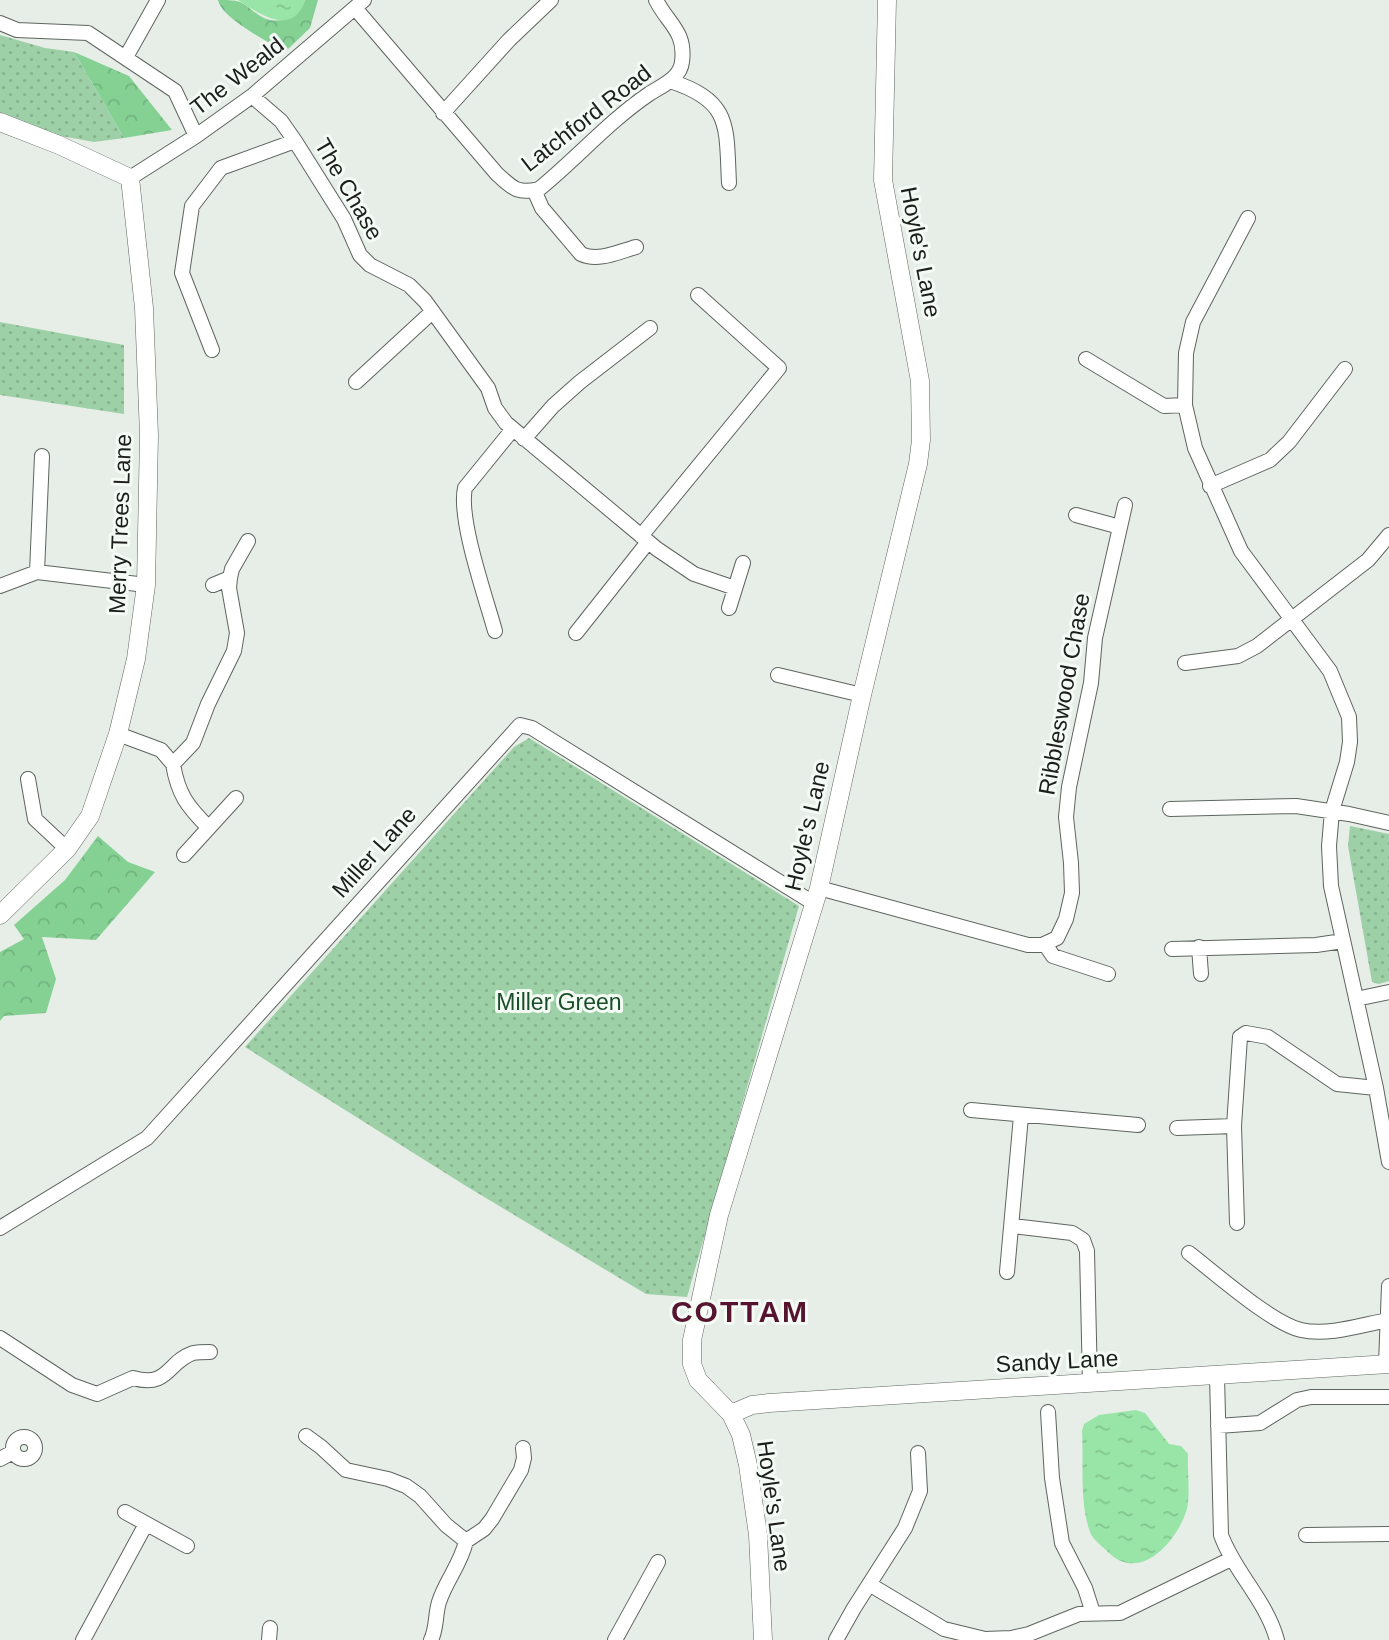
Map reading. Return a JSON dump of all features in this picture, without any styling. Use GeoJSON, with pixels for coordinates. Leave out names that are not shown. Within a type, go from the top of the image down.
{"type":"FeatureCollection","features":[{"type":"Feature","properties":{"kind":"street"},"geometry":{"type":"LineString","coordinates":[[126,57],[158,0]]}},
{"type":"Feature","properties":{"kind":"street"},"geometry":{"type":"LineString","coordinates":[[443,113],[509,40],[551,0]]}},
{"type":"Feature","properties":{"kind":"street"},"geometry":{"type":"LineString","coordinates":[[656,0],[682,38],[682,66],[670,81]]}},
{"type":"Feature","properties":{"kind":"street","name":"Hoyle's Lane"},"geometry":{"type":"LineString","coordinates":[[763,1640],[758,1535],[741,1435],[731,1414],[698,1380],[692,1364],[692,1340],[719,1215],[817,896],[918,464],[921,440],[920,381],[883,180],[887,0]]}},
{"type":"Feature","properties":{"kind":"street","name":"Latchford Road"},"geometry":{"type":"LineString","coordinates":[[359,4],[443,113],[514,189],[526,192],[539,189],[633,105],[670,81],[709,99],[722,115],[729,183]]}},
{"type":"Feature","properties":{"kind":"street","name":"The Weald"},"geometry":{"type":"LineString","coordinates":[[130,178],[252,96],[359,4]]}},
{"type":"Feature","properties":{"kind":"street"},"geometry":{"type":"LineString","coordinates":[[0,23],[17,30],[88,33],[174,91],[196,136]]}},
{"type":"Feature","properties":{"kind":"street","name":"The Chase"},"geometry":{"type":"LineString","coordinates":[[252,96],[281,121],[295,141],[344,219],[360,255],[370,265],[409,285],[488,388],[495,408],[519,434],[644,539],[694,574],[735,588]]}},
{"type":"Feature","properties":{"kind":"street"},"geometry":{"type":"LineString","coordinates":[[0,122],[59,145],[130,178]]}},
{"type":"Feature","properties":{"kind":"street"},"geometry":{"type":"LineString","coordinates":[[212,350],[182,273],[192,206],[221,168],[295,141]]}},
{"type":"Feature","properties":{"kind":"street","name":"Merry Trees Lane"},"geometry":{"type":"LineString","coordinates":[[0,915],[67,849],[90,816],[118,734],[136,659],[146,585],[149,435],[145,319],[130,178]]}},
{"type":"Feature","properties":{"kind":"street"},"geometry":{"type":"LineString","coordinates":[[534,190],[542,208],[581,254],[597,258],[636,247]]}},
{"type":"Feature","properties":{"kind":"street"},"geometry":{"type":"LineString","coordinates":[[1248,218],[1193,323],[1186,353],[1185,405],[1195,448],[1246,560],[1330,671],[1349,718],[1347,762],[1332,811],[1329,846],[1331,886],[1376,1088],[1389,1162]]}},
{"type":"Feature","properties":{"kind":"street"},"geometry":{"type":"LineString","coordinates":[[576,633],[644,539],[779,368],[698,295]]}},
{"type":"Feature","properties":{"kind":"street"},"geometry":{"type":"LineString","coordinates":[[356,382],[432,312]]}},
{"type":"Feature","properties":{"kind":"street"},"geometry":{"type":"LineString","coordinates":[[495,631],[467,526],[463,497],[465,488],[519,434],[650,328]]}},
{"type":"Feature","properties":{"kind":"street"},"geometry":{"type":"LineString","coordinates":[[1086,359],[1164,407],[1185,405]]}},
{"type":"Feature","properties":{"kind":"street"},"geometry":{"type":"LineString","coordinates":[[1210,486],[1270,460],[1289,442],[1346,369]]}},
{"type":"Feature","properties":{"kind":"street"},"geometry":{"type":"LineString","coordinates":[[37,572],[42,456]]}},
{"type":"Feature","properties":{"kind":"street","name":"Ribbleswood Chase"},"geometry":{"type":"LineString","coordinates":[[1045,944],[1057,938],[1066,919],[1072,893],[1066,817],[1069,787],[1091,683],[1095,638],[1125,505]]}},
{"type":"Feature","properties":{"kind":"street"},"geometry":{"type":"LineString","coordinates":[[1076,515],[1120,527]]}},
{"type":"Feature","properties":{"kind":"street"},"geometry":{"type":"LineString","coordinates":[[1185,663],[1238,656],[1257,646],[1368,560],[1389,536]]}},
{"type":"Feature","properties":{"kind":"street"},"geometry":{"type":"LineString","coordinates":[[173,764],[193,743],[208,704],[234,651],[237,633],[229,588],[230,578],[232,569],[248,541]]}},
{"type":"Feature","properties":{"kind":"street"},"geometry":{"type":"LineString","coordinates":[[729,608],[743,563]]}},
{"type":"Feature","properties":{"kind":"street"},"geometry":{"type":"LineString","coordinates":[[0,586],[37,572],[146,585]]}},
{"type":"Feature","properties":{"kind":"street"},"geometry":{"type":"LineString","coordinates":[[213,585],[230,578]]}},
{"type":"Feature","properties":{"kind":"street"},"geometry":{"type":"LineString","coordinates":[[778,675],[862,695]]}},
{"type":"Feature","properties":{"kind":"street","name":"Miller Lane"},"geometry":{"type":"LineString","coordinates":[[0,1228],[146,1138],[520,725],[532,728],[817,896]]}},
{"type":"Feature","properties":{"kind":"street"},"geometry":{"type":"LineString","coordinates":[[118,734],[160,750],[173,764],[176,784],[186,805],[208,827]]}},
{"type":"Feature","properties":{"kind":"street"},"geometry":{"type":"LineString","coordinates":[[28,779],[35,819],[67,849]]}},
{"type":"Feature","properties":{"kind":"street"},"geometry":{"type":"LineString","coordinates":[[184,855],[236,799]]}},
{"type":"Feature","properties":{"kind":"street"},"geometry":{"type":"LineString","coordinates":[[1170,809],[1296,806],[1389,823]]}},
{"type":"Feature","properties":{"kind":"street"},"geometry":{"type":"LineString","coordinates":[[817,896],[1028,945],[1045,944],[1053,956],[1108,974]]}},
{"type":"Feature","properties":{"kind":"street"},"geometry":{"type":"LineString","coordinates":[[1172,949],[1343,941]]}},
{"type":"Feature","properties":{"kind":"street"},"geometry":{"type":"LineString","coordinates":[[1199,947],[1201,974]]}},
{"type":"Feature","properties":{"kind":"street"},"geometry":{"type":"LineString","coordinates":[[1356,999],[1389,992]]}},
{"type":"Feature","properties":{"kind":"street"},"geometry":{"type":"LineString","coordinates":[[1237,1223],[1234,1126],[1240,1037],[1247,1033],[1268,1037],[1337,1084],[1376,1088]]}},
{"type":"Feature","properties":{"kind":"street"},"geometry":{"type":"LineString","coordinates":[[971,1110],[1138,1125]]}},
{"type":"Feature","properties":{"kind":"street"},"geometry":{"type":"LineString","coordinates":[[1007,1272],[1021,1116]]}},
{"type":"Feature","properties":{"kind":"street"},"geometry":{"type":"LineString","coordinates":[[1177,1128],[1234,1126]]}},
{"type":"Feature","properties":{"kind":"street"},"geometry":{"type":"LineString","coordinates":[[1013,1226],[1072,1233],[1083,1240],[1087,1251],[1090,1383]]}},
{"type":"Feature","properties":{"kind":"street"},"geometry":{"type":"LineString","coordinates":[[1189,1253],[1275,1319],[1301,1330],[1334,1330],[1388,1320]]}},
{"type":"Feature","properties":{"kind":"street"},"geometry":{"type":"LineString","coordinates":[[1388,1364],[1389,1286]]}},
{"type":"Feature","properties":{"kind":"street"},"geometry":{"type":"LineString","coordinates":[[0,1338],[72,1385],[97,1394],[133,1378],[146,1382],[160,1378],[192,1353],[210,1352]]}},
{"type":"Feature","properties":{"kind":"street","name":"Sandy Lane"},"geometry":{"type":"LineString","coordinates":[[731,1414],[752,1405],[769,1403],[1388,1364]]}},
{"type":"Feature","properties":{"kind":"street"},"geometry":{"type":"LineString","coordinates":[[1217,1376],[1221,1535],[1231,1559],[1271,1621],[1277,1640]]}},
{"type":"Feature","properties":{"kind":"street"},"geometry":{"type":"LineString","coordinates":[[1218,1426],[1267,1421],[1297,1400],[1311,1397],[1389,1397]]}},
{"type":"Feature","properties":{"kind":"street"},"geometry":{"type":"LineString","coordinates":[[1048,1412],[1052,1478],[1062,1543],[1085,1588],[1093,1613]]}},
{"type":"Feature","properties":{"kind":"street"},"geometry":{"type":"LineString","coordinates":[[306,1437],[346,1470],[388,1479],[406,1486],[466,1541]]}},
{"type":"Feature","properties":{"kind":"street"},"geometry":{"type":"LineString","coordinates":[[431,1640],[435,1632],[439,1604],[459,1564],[466,1541],[484,1529],[492,1519],[520,1470],[524,1458],[523,1448]]}},
{"type":"Feature","properties":{"kind":"street"},"geometry":{"type":"LineString","coordinates":[[836,1640],[905,1528],[920,1490],[918,1453]]}},
{"type":"Feature","properties":{"kind":"street"},"geometry":{"type":"LineString","coordinates":[[125,1512],[187,1546]]}},
{"type":"Feature","properties":{"kind":"street"},"geometry":{"type":"LineString","coordinates":[[83,1640],[146,1524]]}},
{"type":"Feature","properties":{"kind":"street"},"geometry":{"type":"LineString","coordinates":[[1306,1535],[1389,1534]]}},
{"type":"Feature","properties":{"kind":"street"},"geometry":{"type":"LineString","coordinates":[[869,1584],[944,1629],[985,1639],[1029,1634],[1079,1614],[1120,1613],[1231,1559]]}},
{"type":"Feature","properties":{"kind":"street"},"geometry":{"type":"LineString","coordinates":[[615,1640],[658,1562]]}},
{"type":"Feature","properties":{"kind":"green space"},"geometry":{"type":"Polygon","coordinates":[[[218,0],[240,2],[264,18],[276,21],[294,15],[305,0],[318,0],[310,28],[285,52],[236,22],[221,7],[218,0]]]}},
{"type":"Feature","properties":{"kind":"green space"},"geometry":{"type":"Polygon","coordinates":[[[0,35],[45,48],[74,52],[124,138],[94,142],[61,136],[0,113],[0,35]]]}},
{"type":"Feature","properties":{"kind":"green space"},"geometry":{"type":"Polygon","coordinates":[[[74,52],[129,76],[172,130],[124,138],[74,52]]]}},
{"type":"Feature","properties":{"kind":"green space"},"geometry":{"type":"Polygon","coordinates":[[[0,322],[124,345],[124,414],[0,395],[0,322]]]}},
{"type":"Feature","properties":{"kind":"green space","name":"Miller Green"},"geometry":{"type":"Polygon","coordinates":[[[529,738],[799,906],[687,1297],[646,1294],[466,1186],[245,1047],[514,747],[529,738]]]}},
{"type":"Feature","properties":{"kind":"green space"},"geometry":{"type":"Polygon","coordinates":[[[1350,826],[1389,834],[1389,981],[1379,984],[1372,982],[1348,846],[1350,826]]]}},
{"type":"Feature","properties":{"kind":"green space"},"geometry":{"type":"Polygon","coordinates":[[[98,836],[128,862],[155,872],[96,940],[42,937],[56,979],[46,1013],[4,1016],[0,1021],[0,952],[24,939],[14,925],[65,880],[98,836]]]}},
{"type":"Feature","properties":{"kind":"water"},"geometry":{"type":"Polygon","coordinates":[[[238,0],[305,0],[292,18],[284,20],[265,16],[238,0]]]}},
{"type":"Feature","properties":{"kind":"water"},"geometry":{"type":"Polygon","coordinates":[[[1136,1410],[1145,1413],[1169,1444],[1181,1446],[1188,1454],[1189,1492],[1186,1512],[1174,1536],[1154,1556],[1132,1563],[1120,1560],[1108,1552],[1090,1532],[1083,1495],[1082,1431],[1084,1424],[1099,1415],[1136,1410]]]}},
{"type":"Feature","properties":{"kind":"district","name":"COTTAM"},"geometry":{"type":"Point","coordinates":[740,1312]}}]}
